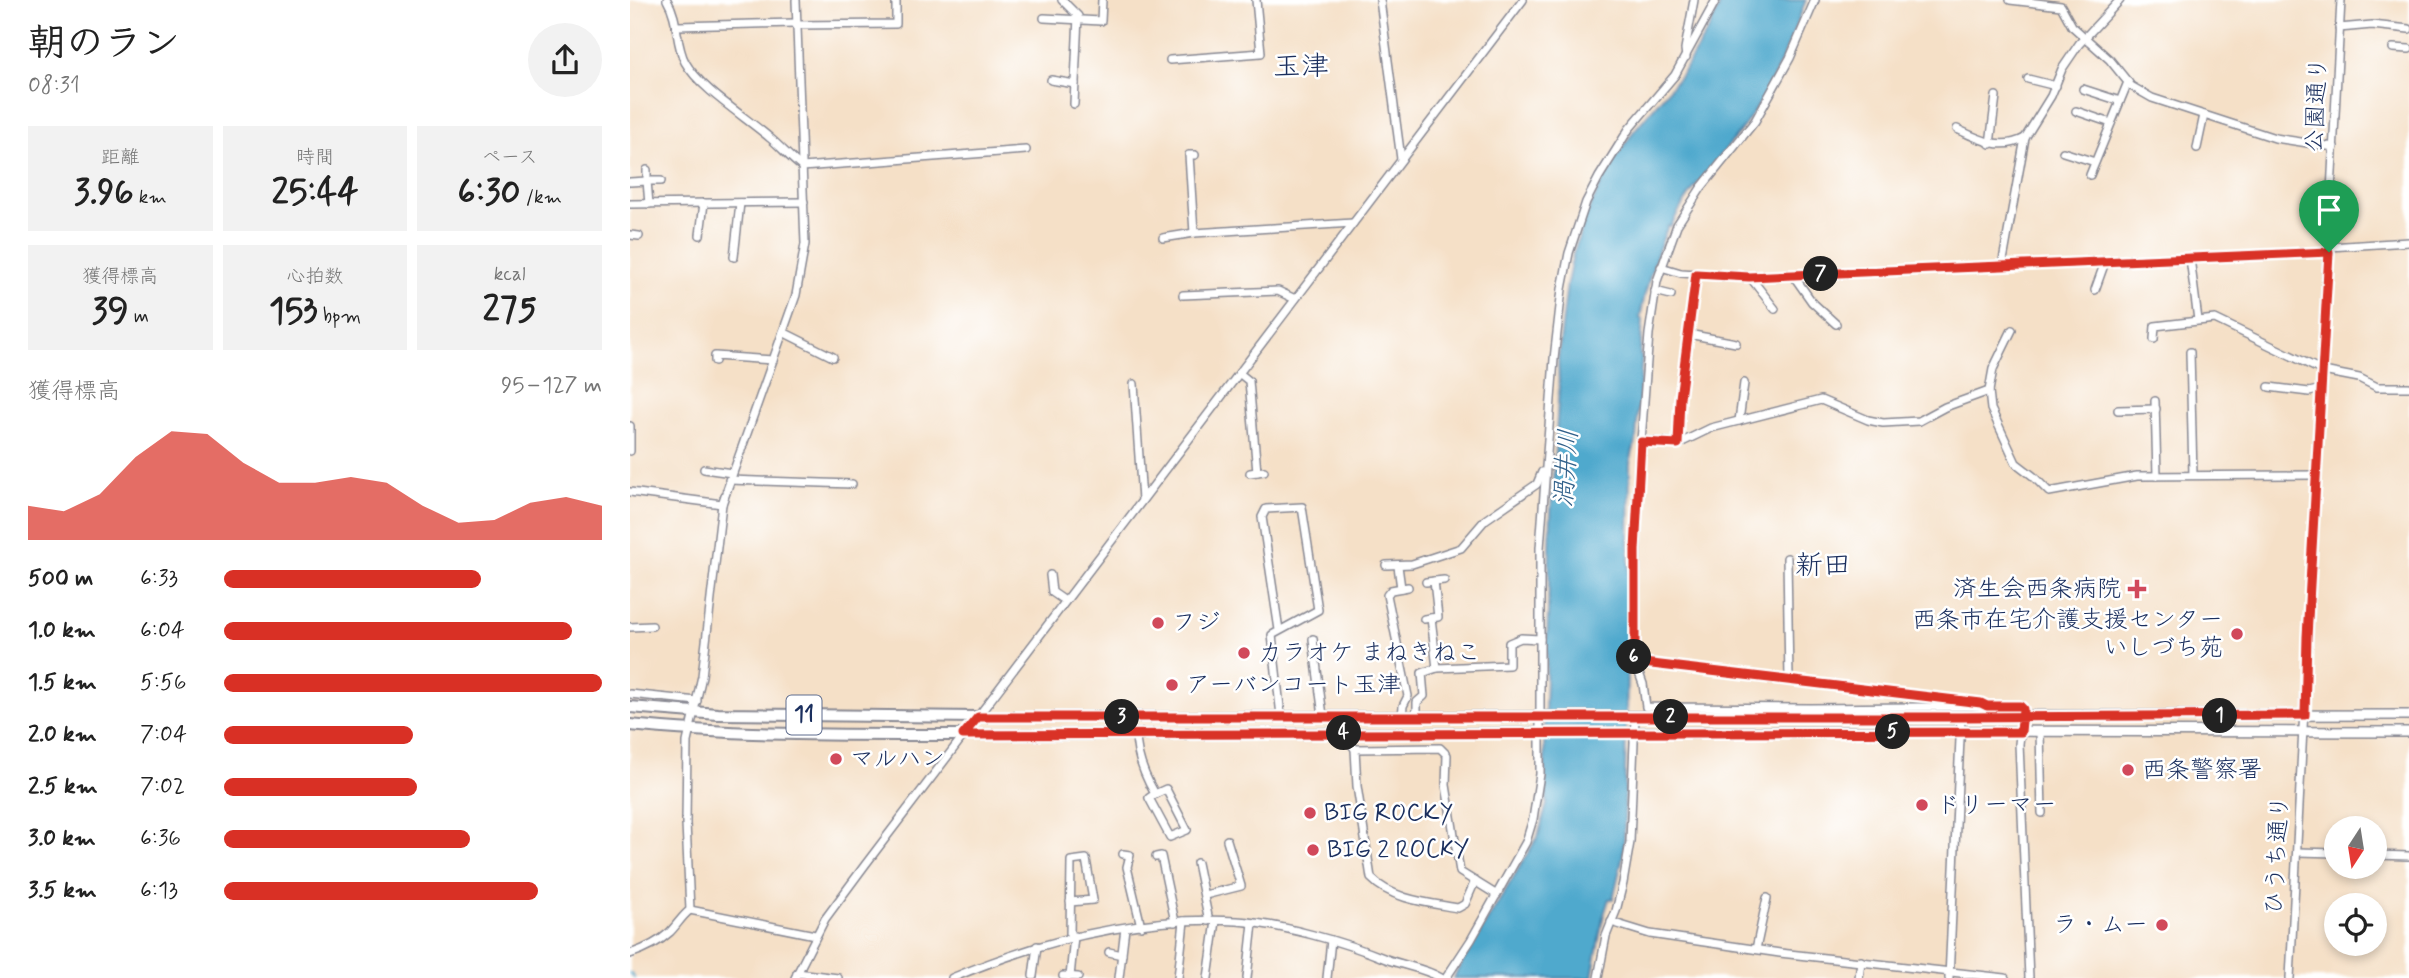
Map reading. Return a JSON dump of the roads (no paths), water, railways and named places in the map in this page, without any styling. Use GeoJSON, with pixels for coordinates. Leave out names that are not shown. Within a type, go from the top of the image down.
{"type":"FeatureCollection","features":[{"type":"Feature","properties":{"kind":"highway","name":"11"},"geometry":{"type":"LineString","coordinates":[[630,707],[978,717]]}},
{"type":"Feature","properties":{"kind":"highway","name":"11"},"geometry":{"type":"LineString","coordinates":[[630,725],[690,731],[802,736],[963,735]]}},
{"type":"Feature","properties":{"kind":"main road"},"geometry":{"type":"LineString","coordinates":[[978,717],[2409,715]]}},
{"type":"Feature","properties":{"kind":"main road"},"geometry":{"type":"LineString","coordinates":[[963,735],[2409,732]]}},
{"type":"Feature","properties":{"kind":"street"},"geometry":{"type":"LineString","coordinates":[[667,0],[678,26],[683,58],[696,77],[802,167],[1026,150]]}},
{"type":"Feature","properties":{"kind":"street"},"geometry":{"type":"LineString","coordinates":[[630,954],[659,941],[690,910],[685,823],[687,742],[696,707],[722,505],[796,295],[804,260],[796,0]]}},
{"type":"Feature","properties":{"kind":"street"},"geometry":{"type":"LineString","coordinates":[[678,26],[896,24],[896,0]]}},
{"type":"Feature","properties":{"kind":"street"},"geometry":{"type":"LineString","coordinates":[[1062,0],[1077,13],[1074,104]]}},
{"type":"Feature","properties":{"kind":"street"},"geometry":{"type":"LineString","coordinates":[[1044,18],[1105,21],[1102,0]]}},
{"type":"Feature","properties":{"kind":"street"},"geometry":{"type":"LineString","coordinates":[[1170,60],[1261,53],[1256,0]]}},
{"type":"Feature","properties":{"kind":"street"},"geometry":{"type":"LineString","coordinates":[[1380,0],[1401,159]]}},
{"type":"Feature","properties":{"kind":"street"},"geometry":{"type":"LineString","coordinates":[[838,978],[796,975],[815,935],[864,865],[1523,0]]}},
{"type":"Feature","properties":{"kind":"street"},"geometry":{"type":"LineString","coordinates":[[1686,57],[1685,49],[1694,0]]}},
{"type":"Feature","properties":{"kind":"street"},"geometry":{"type":"LineString","coordinates":[[953,978],[1037,946],[1072,937],[1175,922],[1213,921],[1253,923],[1331,940],[1444,978],[1497,895],[1526,842],[1533,818],[1540,774],[1540,548],[1560,302],[1569,253],[1599,177],[1617,147],[1686,57],[1716,0]]}},
{"type":"Feature","properties":{"kind":"street"},"geometry":{"type":"LineString","coordinates":[[1815,0],[1790,58],[1755,121],[1687,208],[1677,225],[1661,267],[1649,334],[1641,442],[1635,550],[1635,662],[1643,684],[1646,707],[2020,706],[2023,709],[2019,744],[2029,978]]}},
{"type":"Feature","properties":{"kind":"street"},"geometry":{"type":"LineString","coordinates":[[2010,0],[2061,6],[2072,26],[2110,60],[2128,82],[2152,98],[2275,138],[2334,147]]}},
{"type":"Feature","properties":{"kind":"street"},"geometry":{"type":"LineString","coordinates":[[2003,266],[2025,138],[2056,86],[2062,69],[2086,37],[2120,0]]}},
{"type":"Feature","properties":{"kind":"street","name":"公園通り"},"geometry":{"type":"LineString","coordinates":[[2305,715],[2341,0]]}},
{"type":"Feature","properties":{"kind":"street"},"geometry":{"type":"LineString","coordinates":[[2339,28],[2372,25],[2409,29]]}},
{"type":"Feature","properties":{"kind":"street"},"geometry":{"type":"LineString","coordinates":[[2393,48],[2409,49]]}},
{"type":"Feature","properties":{"kind":"street"},"geometry":{"type":"LineString","coordinates":[[2028,79],[2056,86]]}},
{"type":"Feature","properties":{"kind":"street"},"geometry":{"type":"LineString","coordinates":[[1051,80],[1075,84]]}},
{"type":"Feature","properties":{"kind":"street"},"geometry":{"type":"LineString","coordinates":[[2090,175],[2128,82]]}},
{"type":"Feature","properties":{"kind":"street"},"geometry":{"type":"LineString","coordinates":[[2083,89],[2120,101]]}},
{"type":"Feature","properties":{"kind":"street"},"geometry":{"type":"LineString","coordinates":[[1990,144],[1996,96]]}},
{"type":"Feature","properties":{"kind":"street"},"geometry":{"type":"LineString","coordinates":[[2076,111],[2111,123]]}},
{"type":"Feature","properties":{"kind":"street"},"geometry":{"type":"LineString","coordinates":[[2197,148],[2204,115]]}},
{"type":"Feature","properties":{"kind":"street"},"geometry":{"type":"LineString","coordinates":[[1957,129],[1990,144],[2025,138]]}},
{"type":"Feature","properties":{"kind":"street"},"geometry":{"type":"LineString","coordinates":[[2063,152],[2095,162]]}},
{"type":"Feature","properties":{"kind":"street"},"geometry":{"type":"LineString","coordinates":[[1194,233],[1189,155],[1195,155]]}},
{"type":"Feature","properties":{"kind":"street"},"geometry":{"type":"LineString","coordinates":[[647,170],[649,204]]}},
{"type":"Feature","properties":{"kind":"street"},"geometry":{"type":"LineString","coordinates":[[630,182],[661,181]]}},
{"type":"Feature","properties":{"kind":"street"},"geometry":{"type":"LineString","coordinates":[[630,204],[804,202]]}},
{"type":"Feature","properties":{"kind":"street"},"geometry":{"type":"LineString","coordinates":[[700,235],[704,203]]}},
{"type":"Feature","properties":{"kind":"street"},"geometry":{"type":"LineString","coordinates":[[734,257],[740,203]]}},
{"type":"Feature","properties":{"kind":"street"},"geometry":{"type":"LineString","coordinates":[[1163,237],[1353,223]]}},
{"type":"Feature","properties":{"kind":"street"},"geometry":{"type":"LineString","coordinates":[[1661,267],[1681,273],[1749,277],[2190,258],[2409,242]]}},
{"type":"Feature","properties":{"kind":"street"},"geometry":{"type":"LineString","coordinates":[[2190,258],[2198,320]]}},
{"type":"Feature","properties":{"kind":"street"},"geometry":{"type":"LineString","coordinates":[[2095,290],[2105,262]]}},
{"type":"Feature","properties":{"kind":"street"},"geometry":{"type":"LineString","coordinates":[[1678,444],[1680,398],[1696,274]]}},
{"type":"Feature","properties":{"kind":"street"},"geometry":{"type":"LineString","coordinates":[[1793,275],[1812,302],[1836,324]]}},
{"type":"Feature","properties":{"kind":"street"},"geometry":{"type":"LineString","coordinates":[[1749,277],[1774,309]]}},
{"type":"Feature","properties":{"kind":"street"},"geometry":{"type":"LineString","coordinates":[[1184,295],[1278,291],[1295,299]]}},
{"type":"Feature","properties":{"kind":"street"},"geometry":{"type":"LineString","coordinates":[[1655,291],[1671,295]]}},
{"type":"Feature","properties":{"kind":"street"},"geometry":{"type":"LineString","coordinates":[[2154,339],[2155,326],[2215,318],[2281,353],[2323,371],[2359,378],[2377,387],[2409,387]]}},
{"type":"Feature","properties":{"kind":"street"},"geometry":{"type":"LineString","coordinates":[[2012,330],[1993,369],[1989,391],[1994,419],[2016,463],[2034,476],[2049,492],[2137,476],[2317,475]]}},
{"type":"Feature","properties":{"kind":"street"},"geometry":{"type":"LineString","coordinates":[[783,332],[833,357]]}},
{"type":"Feature","properties":{"kind":"street"},"geometry":{"type":"LineString","coordinates":[[1688,334],[1736,343]]}},
{"type":"Feature","properties":{"kind":"street"},"geometry":{"type":"LineString","coordinates":[[2190,352],[2193,475]]}},
{"type":"Feature","properties":{"kind":"street"},"geometry":{"type":"LineString","coordinates":[[715,361],[715,356],[773,360]]}},
{"type":"Feature","properties":{"kind":"street"},"geometry":{"type":"LineString","coordinates":[[1239,373],[1249,381],[1257,472]]}},
{"type":"Feature","properties":{"kind":"street"},"geometry":{"type":"LineString","coordinates":[[1739,421],[1744,383]]}},
{"type":"Feature","properties":{"kind":"street"},"geometry":{"type":"LineString","coordinates":[[1135,384],[1142,500]]}},
{"type":"Feature","properties":{"kind":"street"},"geometry":{"type":"LineString","coordinates":[[2269,387],[2322,390]]}},
{"type":"Feature","properties":{"kind":"street"},"geometry":{"type":"LineString","coordinates":[[1641,442],[1678,444],[1711,428],[1821,400],[1868,421],[1884,424],[1919,421],[1945,407],[1989,391]]}},
{"type":"Feature","properties":{"kind":"street"},"geometry":{"type":"LineString","coordinates":[[2118,410],[2155,405],[2157,476]]}},
{"type":"Feature","properties":{"kind":"street"},"geometry":{"type":"LineString","coordinates":[[630,426],[630,451]]}},
{"type":"Feature","properties":{"kind":"street"},"geometry":{"type":"LineString","coordinates":[[1386,565],[1412,564],[1461,548],[1485,520],[1540,480],[1546,461]]}},
{"type":"Feature","properties":{"kind":"street"},"geometry":{"type":"LineString","coordinates":[[704,469],[730,476],[852,484]]}},
{"type":"Feature","properties":{"kind":"street"},"geometry":{"type":"LineString","coordinates":[[630,492],[722,505]]}},
{"type":"Feature","properties":{"kind":"street"},"geometry":{"type":"LineString","coordinates":[[1279,630],[1262,517],[1266,509],[1303,507],[1318,610],[1272,635],[1281,716]]}},
{"type":"Feature","properties":{"kind":"street"},"geometry":{"type":"LineString","coordinates":[[1787,558],[1789,680]]}},
{"type":"Feature","properties":{"kind":"street"},"geometry":{"type":"LineString","coordinates":[[1398,566],[1405,587],[1391,590],[1387,596],[1408,696],[1402,716]]}},
{"type":"Feature","properties":{"kind":"street"},"geometry":{"type":"LineString","coordinates":[[1050,575],[1052,592],[1065,601]]}},
{"type":"Feature","properties":{"kind":"street"},"geometry":{"type":"LineString","coordinates":[[1437,668],[1427,619],[1438,617],[1430,582],[1444,580]]}},
{"type":"Feature","properties":{"kind":"street"},"geometry":{"type":"LineString","coordinates":[[630,627],[652,626]]}},
{"type":"Feature","properties":{"kind":"street"},"geometry":{"type":"LineString","coordinates":[[1313,639],[1323,716]]}},
{"type":"Feature","properties":{"kind":"street"},"geometry":{"type":"LineString","coordinates":[[1417,716],[1417,702],[1424,696],[1422,673],[1437,668],[1509,665],[1509,643],[1513,640],[1540,639]]}},
{"type":"Feature","properties":{"kind":"street"},"geometry":{"type":"LineString","coordinates":[[1635,662],[1981,703],[1987,706]]}},
{"type":"Feature","properties":{"kind":"street"},"geometry":{"type":"LineString","coordinates":[[630,694],[696,707]]}},
{"type":"Feature","properties":{"kind":"street","name":"ひうち通り"},"geometry":{"type":"LineString","coordinates":[[2290,978],[2305,715]]}},
{"type":"Feature","properties":{"kind":"street"},"geometry":{"type":"LineString","coordinates":[[1349,716],[1349,733],[1355,749],[1357,786],[1371,878],[1399,895],[1458,908],[1465,904],[1475,881]]}},
{"type":"Feature","properties":{"kind":"street"},"geometry":{"type":"LineString","coordinates":[[1598,978],[1606,936],[1623,883],[1630,842],[1633,717]]}},
{"type":"Feature","properties":{"kind":"street"},"geometry":{"type":"LineString","coordinates":[[1949,975],[1961,717]]}},
{"type":"Feature","properties":{"kind":"street"},"geometry":{"type":"LineString","coordinates":[[2040,732],[2042,813]]}},
{"type":"Feature","properties":{"kind":"street"},"geometry":{"type":"LineString","coordinates":[[1136,733],[1136,749],[1147,781],[1155,794]]}},
{"type":"Feature","properties":{"kind":"street"},"geometry":{"type":"LineString","coordinates":[[1355,749],[1440,748],[1447,755],[1446,785],[1460,872],[1497,895]]}},
{"type":"Feature","properties":{"kind":"street"},"geometry":{"type":"LineString","coordinates":[[1166,789],[1187,830],[1170,837],[1149,798],[1155,794],[1166,789]]}},
{"type":"Feature","properties":{"kind":"street"},"geometry":{"type":"LineString","coordinates":[[1205,895],[1241,886],[1227,841]]}},
{"type":"Feature","properties":{"kind":"street"},"geometry":{"type":"LineString","coordinates":[[2298,852],[2324,853]]}},
{"type":"Feature","properties":{"kind":"street"},"geometry":{"type":"LineString","coordinates":[[1123,854],[1129,855],[1127,867],[1142,926]]}},
{"type":"Feature","properties":{"kind":"street"},"geometry":{"type":"LineString","coordinates":[[2387,855],[2409,856]]}},
{"type":"Feature","properties":{"kind":"street"},"geometry":{"type":"LineString","coordinates":[[1156,857],[1161,856],[1175,922]]}},
{"type":"Feature","properties":{"kind":"street"},"geometry":{"type":"LineString","coordinates":[[1070,902],[1093,900],[1086,859],[1071,861],[1070,902],[1072,937],[1070,977]]}},
{"type":"Feature","properties":{"kind":"street"},"geometry":{"type":"LineString","coordinates":[[1197,863],[1213,921],[1208,978]]}},
{"type":"Feature","properties":{"kind":"street"},"geometry":{"type":"LineString","coordinates":[[1756,949],[1767,898]]}},
{"type":"Feature","properties":{"kind":"street"},"geometry":{"type":"LineString","coordinates":[[690,910],[815,935]]}},
{"type":"Feature","properties":{"kind":"street"},"geometry":{"type":"LineString","coordinates":[[1178,978],[1184,921]]}},
{"type":"Feature","properties":{"kind":"street"},"geometry":{"type":"LineString","coordinates":[[1611,922],[1650,934],[1949,975],[2005,978]]}},
{"type":"Feature","properties":{"kind":"street"},"geometry":{"type":"LineString","coordinates":[[1247,978],[1253,923]]}},
{"type":"Feature","properties":{"kind":"street"},"geometry":{"type":"LineString","coordinates":[[1119,978],[1125,928]]}},
{"type":"Feature","properties":{"kind":"street"},"geometry":{"type":"LineString","coordinates":[[1327,978],[1331,940]]}},
{"type":"Feature","properties":{"kind":"street"},"geometry":{"type":"LineString","coordinates":[[1033,976],[1037,946]]}},
{"type":"Feature","properties":{"kind":"street"},"geometry":{"type":"LineString","coordinates":[[1109,952],[1122,954]]}},
{"type":"Feature","properties":{"kind":"street"},"geometry":{"type":"LineString","coordinates":[[1859,978],[1861,961]]}},
{"type":"Feature","properties":{"kind":"water","name":"渦井川"},"geometry":{"type":"Polygon","coordinates":[[[1722,0],[1806,0],[1780,63],[1756,108],[1687,198],[1671,226],[1668,226],[1651,271],[1642,306],[1642,357],[1636,439],[1630,463],[1628,647],[1624,666],[1627,671],[1623,856],[1613,899],[1609,899],[1603,918],[1592,978],[1453,978],[1538,836],[1547,804],[1544,744],[1558,359],[1573,254],[1587,213],[1610,167],[1633,132],[1683,72],[1710,27],[1722,0]]]}},
{"type":"Feature","properties":{"kind":"waterway"},"geometry":{"type":"LineString","coordinates":[[630,973],[634,978]]}},
{"type":"Feature","properties":{"kind":"place","name":"済生会西条病院"},"geometry":{"type":"Point","coordinates":[2137,589]}},
{"type":"Feature","properties":{"kind":"place","name":"フジ"},"geometry":{"type":"Point","coordinates":[1158,623]}},
{"type":"Feature","properties":{"kind":"place","name":"西条市在宅介護支援センター いしづち苑"},"geometry":{"type":"Point","coordinates":[2237,634]}},
{"type":"Feature","properties":{"kind":"place","name":"カラオケ まねきねこ"},"geometry":{"type":"Point","coordinates":[1244,653]}},
{"type":"Feature","properties":{"kind":"place","name":"アーバンコート玉津"},"geometry":{"type":"Point","coordinates":[1172,685]}},
{"type":"Feature","properties":{"kind":"place","name":"マルハン"},"geometry":{"type":"Point","coordinates":[836,759]}},
{"type":"Feature","properties":{"kind":"place","name":"西条警察署"},"geometry":{"type":"Point","coordinates":[2128,770]}},
{"type":"Feature","properties":{"kind":"place","name":"ドリーマー"},"geometry":{"type":"Point","coordinates":[1922,805]}},
{"type":"Feature","properties":{"kind":"place","name":"BIG ROCKY"},"geometry":{"type":"Point","coordinates":[1310,813]}},
{"type":"Feature","properties":{"kind":"place","name":"BIG 2 ROCKY"},"geometry":{"type":"Point","coordinates":[1313,850]}},
{"type":"Feature","properties":{"kind":"place","name":"ラ・ムー"},"geometry":{"type":"Point","coordinates":[2162,925]}},
{"type":"Feature","properties":{"kind":"district","name":"玉津"},"geometry":{"type":"Point","coordinates":[1301,67]}},
{"type":"Feature","properties":{"kind":"district","name":"新田"},"geometry":{"type":"Point","coordinates":[1823,566]}}]}
